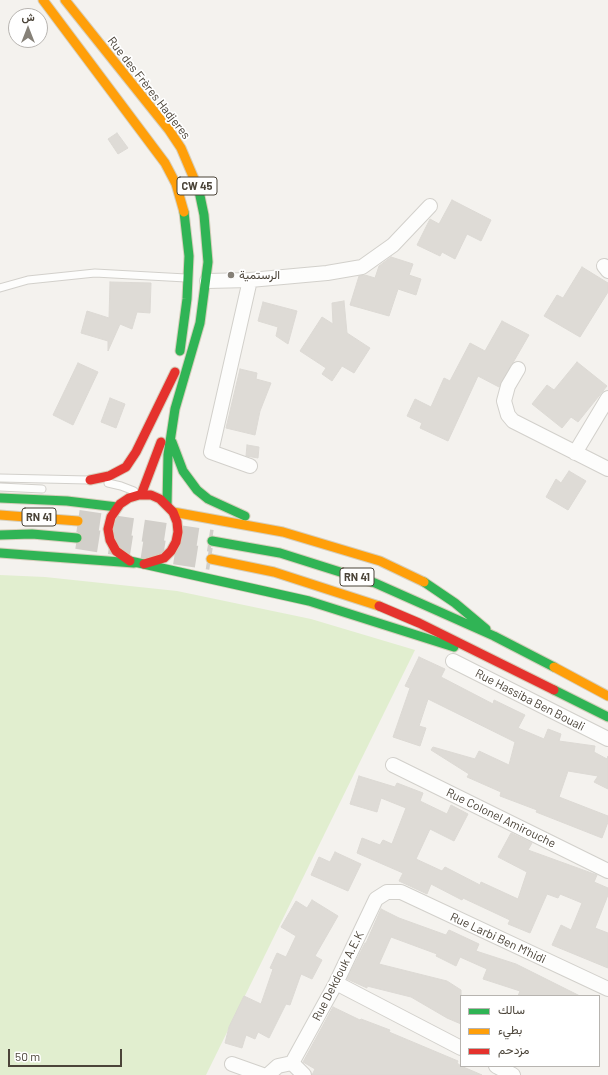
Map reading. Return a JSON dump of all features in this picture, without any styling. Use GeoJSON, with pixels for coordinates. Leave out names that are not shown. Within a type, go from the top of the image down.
{"type":"FeatureCollection","features":[{"type":"Feature","properties":{"kind":"main road"},"geometry":{"type":"LineString","coordinates":[[43,0],[165,163],[176,184],[184,211],[188,234],[188,278],[185,320],[165,429],[156,459],[140,495]]}},
{"type":"Feature","properties":{"kind":"main road","name":"Rue des Frères Hadjeres"},"geometry":{"type":"LineString","coordinates":[[65,0],[169,130],[181,148],[199,191],[204,215],[207,238],[207,281],[200,323],[175,409],[170,438],[167,471],[170,508]]}},
{"type":"Feature","properties":{"kind":"main road"},"geometry":{"type":"LineString","coordinates":[[90,480],[109,476],[126,467],[136,452],[177,369]]}},
{"type":"Feature","properties":{"kind":"main road"},"geometry":{"type":"LineString","coordinates":[[170,438],[183,471],[197,490],[220,505],[283,532]]}},
{"type":"Feature","properties":{"kind":"main road"},"geometry":{"type":"LineString","coordinates":[[140,495],[160,499],[170,508],[177,522],[178,532],[176,542],[171,551],[164,558],[140,564],[124,558],[116,551],[110,540],[108,529],[111,517],[118,505],[129,498],[140,495]]}},
{"type":"Feature","properties":{"kind":"main road"},"geometry":{"type":"LineString","coordinates":[[0,498],[118,505]]}},
{"type":"Feature","properties":{"kind":"main road"},"geometry":{"type":"LineString","coordinates":[[170,508],[283,532],[380,561],[426,583],[455,603],[494,636]]}},
{"type":"Feature","properties":{"kind":"main road","name":"RN 41"},"geometry":{"type":"LineString","coordinates":[[0,515],[78,521]]}},
{"type":"Feature","properties":{"kind":"main road","name":"RN 41"},"geometry":{"type":"LineString","coordinates":[[0,534],[32,534],[77,538]]}},
{"type":"Feature","properties":{"kind":"main road","name":"RN 41"},"geometry":{"type":"LineString","coordinates":[[212,541],[280,553],[375,583],[494,636],[608,696]]}},
{"type":"Feature","properties":{"kind":"main road"},"geometry":{"type":"LineString","coordinates":[[0,553],[140,564],[309,601],[425,638],[479,653]]}},
{"type":"Feature","properties":{"kind":"main road","name":"RN 41"},"geometry":{"type":"LineString","coordinates":[[210,559],[274,572],[357,598],[419,623],[608,717]]}},
{"type":"Feature","properties":{"kind":"street"},"geometry":{"type":"LineString","coordinates":[[207,281],[250,280],[327,273],[362,267],[392,245],[430,206]]}},
{"type":"Feature","properties":{"kind":"street"},"geometry":{"type":"LineString","coordinates":[[250,280],[210,452],[250,466]]}},
{"type":"Feature","properties":{"kind":"street"},"geometry":{"type":"LineString","coordinates":[[518,369],[505,393],[504,401],[508,415],[520,425],[608,469]]}},
{"type":"Feature","properties":{"kind":"street"},"geometry":{"type":"LineString","coordinates":[[575,453],[608,398]]}},
{"type":"Feature","properties":{"kind":"street","name":"Rue Hassiba Ben Bouali"},"geometry":{"type":"LineString","coordinates":[[453,661],[608,739]]}},
{"type":"Feature","properties":{"kind":"street","name":"Rue Colonel Amirouche"},"geometry":{"type":"LineString","coordinates":[[393,765],[608,871]]}},
{"type":"Feature","properties":{"kind":"street","name":"Rue Dekdouk A.E.K"},"geometry":{"type":"LineString","coordinates":[[292,1063],[336,984],[376,899],[387,892]]}},
{"type":"Feature","properties":{"kind":"street","name":"Rue Larbi Ben M'hidi"},"geometry":{"type":"LineString","coordinates":[[387,892],[401,892],[608,989]]}},
{"type":"Feature","properties":{"kind":"street"},"geometry":{"type":"LineString","coordinates":[[336,984],[460,1047]]}},
{"type":"Feature","properties":{"kind":"street"},"geometry":{"type":"LineString","coordinates":[[268,1075],[278,1066],[292,1063],[304,1075]]}},
{"type":"Feature","properties":{"kind":"street"},"geometry":{"type":"LineString","coordinates":[[232,1064],[263,1075]]}},
{"type":"Feature","properties":{"kind":"street"},"geometry":{"type":"LineString","coordinates":[[498,1067],[513,1075]]}},
{"type":"Feature","properties":{"kind":"lane"},"geometry":{"type":"LineString","coordinates":[[0,288],[28,280],[95,272],[188,278]]}},
{"type":"Feature","properties":{"kind":"lane"},"geometry":{"type":"LineString","coordinates":[[0,478],[90,480],[122,486],[140,495]]}},
{"type":"Feature","properties":{"kind":"lane"},"geometry":{"type":"LineString","coordinates":[[0,487],[50,490]]}},
{"type":"Feature","properties":{"kind":"lane"},"geometry":{"type":"LineString","coordinates":[[67,493],[118,505]]}},
{"type":"Feature","properties":{"kind":"green space"},"geometry":{"type":"Polygon","coordinates":[[[0,575],[45,577],[177,591],[311,619],[415,650],[206,1075],[0,1075],[0,575]]]}},
{"type":"Feature","properties":{"kind":"building"},"geometry":{"type":"Polygon","coordinates":[[[117,133],[128,148],[118,154],[108,139],[117,133]]]}},
{"type":"Feature","properties":{"kind":"building"},"geometry":{"type":"Polygon","coordinates":[[[452,200],[491,220],[481,241],[467,234],[455,259],[442,252],[440,256],[417,245],[430,219],[439,224],[452,200]]]}},
{"type":"Feature","properties":{"kind":"building"},"geometry":{"type":"Polygon","coordinates":[[[391,257],[413,264],[409,275],[421,279],[416,295],[398,289],[389,316],[350,305],[359,276],[365,275],[375,278],[379,266],[391,257]]]}},
{"type":"Feature","properties":{"kind":"building"},"geometry":{"type":"Polygon","coordinates":[[[582,267],[608,283],[608,292],[580,337],[544,316],[557,295],[563,298],[582,267]]]}},
{"type":"Feature","properties":{"kind":"building"},"geometry":{"type":"Polygon","coordinates":[[[110,282],[151,283],[150,313],[137,312],[132,329],[120,324],[108,351],[108,341],[81,333],[87,311],[109,318],[110,282]]]}},
{"type":"Feature","properties":{"kind":"building"},"geometry":{"type":"Polygon","coordinates":[[[344,301],[347,333],[370,348],[354,373],[342,366],[332,381],[322,374],[326,368],[300,351],[322,317],[333,324],[332,303],[344,301]]]}},
{"type":"Feature","properties":{"kind":"building"},"geometry":{"type":"Polygon","coordinates":[[[263,302],[297,311],[288,344],[276,336],[278,327],[258,321],[263,302]]]}},
{"type":"Feature","properties":{"kind":"building"},"geometry":{"type":"Polygon","coordinates":[[[502,321],[529,335],[499,387],[478,376],[448,441],[420,428],[422,423],[407,416],[415,399],[431,407],[444,378],[450,381],[470,343],[485,351],[502,321]]]}},
{"type":"Feature","properties":{"kind":"building"},"geometry":{"type":"Polygon","coordinates":[[[577,362],[607,386],[578,422],[571,417],[562,428],[532,404],[547,385],[554,390],[577,362]]]}},
{"type":"Feature","properties":{"kind":"building"},"geometry":{"type":"Polygon","coordinates":[[[78,363],[98,372],[73,425],[53,415],[78,363]]]}},
{"type":"Feature","properties":{"kind":"building"},"geometry":{"type":"Polygon","coordinates":[[[240,369],[257,373],[256,379],[271,383],[260,411],[255,435],[226,428],[240,369]]]}},
{"type":"Feature","properties":{"kind":"building"},"geometry":{"type":"Polygon","coordinates":[[[110,398],[125,404],[116,428],[101,422],[110,398]]]}},
{"type":"Feature","properties":{"kind":"building"},"geometry":{"type":"Polygon","coordinates":[[[247,445],[259,447],[258,458],[246,456],[247,445]]]}},
{"type":"Feature","properties":{"kind":"building"},"geometry":{"type":"Polygon","coordinates":[[[569,471],[586,481],[568,510],[546,497],[556,479],[561,483],[569,471]]]}},
{"type":"Feature","properties":{"kind":"building"},"geometry":{"type":"Polygon","coordinates":[[[419,657],[445,669],[441,677],[493,704],[494,700],[525,715],[518,728],[544,739],[548,729],[561,734],[559,741],[595,746],[594,752],[607,759],[608,756],[608,789],[594,782],[598,776],[568,771],[559,797],[608,816],[608,822],[602,838],[500,796],[501,792],[467,777],[469,774],[431,750],[433,747],[475,759],[479,751],[509,765],[515,742],[428,699],[419,726],[426,728],[420,746],[393,737],[410,688],[405,686],[419,657]]]}},
{"type":"Feature","properties":{"kind":"building"},"geometry":{"type":"Polygon","coordinates":[[[359,776],[395,787],[397,783],[423,793],[420,801],[447,814],[451,805],[468,814],[454,841],[430,829],[416,859],[442,871],[445,867],[480,885],[481,882],[518,899],[527,872],[498,857],[511,833],[532,843],[528,850],[597,875],[594,882],[608,888],[608,895],[595,928],[608,933],[608,968],[552,945],[561,925],[571,930],[582,903],[560,894],[558,898],[547,894],[530,933],[508,924],[510,920],[463,898],[462,900],[431,884],[427,894],[399,881],[403,873],[357,853],[362,838],[380,845],[383,840],[392,844],[406,808],[381,798],[377,812],[350,804],[359,776]]]}},
{"type":"Feature","properties":{"kind":"building"},"geometry":{"type":"Polygon","coordinates":[[[335,852],[361,864],[348,891],[311,875],[319,857],[330,862],[335,852]]]}},
{"type":"Feature","properties":{"kind":"building"},"geometry":{"type":"Polygon","coordinates":[[[312,900],[338,916],[315,956],[322,960],[312,979],[301,974],[290,1005],[286,1004],[269,1038],[258,1032],[255,1039],[246,1035],[242,1048],[225,1043],[229,1027],[244,996],[261,1004],[273,969],[270,968],[277,953],[286,957],[296,936],[281,927],[296,901],[307,908],[312,900]]]}},
{"type":"Feature","properties":{"kind":"building"},"geometry":{"type":"Polygon","coordinates":[[[381,909],[399,918],[446,935],[449,930],[479,944],[476,951],[516,964],[578,995],[518,995],[520,991],[483,979],[487,969],[460,957],[456,966],[436,956],[437,954],[391,937],[379,964],[447,981],[461,990],[460,1024],[447,1018],[411,997],[367,986],[367,988],[347,979],[366,943],[381,909]]]}},
{"type":"Feature","properties":{"kind":"building"},"geometry":{"type":"Polygon","coordinates":[[[333,1007],[360,1020],[361,1019],[390,1030],[389,1032],[458,1061],[457,1063],[460,1067],[482,1075],[312,1075],[315,1069],[303,1062],[333,1007]]]}},
{"type":"Feature","properties":{"kind":"tunnel"},"geometry":{"type":"LineString","coordinates":[[78,521],[212,541]]}},
{"type":"Feature","properties":{"kind":"tunnel"},"geometry":{"type":"LineString","coordinates":[[77,538],[211,559]]}},
{"type":"Feature","properties":{"kind":"traffic: fast"},"geometry":{"type":"LineString","coordinates":[[167,505],[168,455],[175,409],[200,323],[208,262],[204,215],[199,191],[195,181]]}},
{"type":"Feature","properties":{"kind":"traffic: fast"},"geometry":{"type":"LineString","coordinates":[[180,351],[187,299],[189,256],[184,212]]}},
{"type":"Feature","properties":{"kind":"traffic: fast"},"geometry":{"type":"LineString","coordinates":[[172,442],[183,471],[197,490],[208,499],[245,516]]}},
{"type":"Feature","properties":{"kind":"traffic: fast"},"geometry":{"type":"LineString","coordinates":[[0,498],[67,501],[117,507]]}},
{"type":"Feature","properties":{"kind":"traffic: fast"},"geometry":{"type":"LineString","coordinates":[[0,535],[32,534],[77,538]]}},
{"type":"Feature","properties":{"kind":"traffic: fast"},"geometry":{"type":"LineString","coordinates":[[212,541],[280,553],[375,583],[494,636],[554,667]]}},
{"type":"Feature","properties":{"kind":"traffic: fast"},"geometry":{"type":"LineString","coordinates":[[0,553],[134,563]]}},
{"type":"Feature","properties":{"kind":"traffic: fast"},"geometry":{"type":"LineString","coordinates":[[130,561],[309,601],[454,647]]}},
{"type":"Feature","properties":{"kind":"traffic: fast"},"geometry":{"type":"LineString","coordinates":[[424,582],[455,603],[486,629]]}},
{"type":"Feature","properties":{"kind":"traffic: fast"},"geometry":{"type":"LineString","coordinates":[[554,690],[608,717]]}},
{"type":"Feature","properties":{"kind":"traffic: slow"},"geometry":{"type":"LineString","coordinates":[[43,0],[165,163],[176,184],[184,212]]}},
{"type":"Feature","properties":{"kind":"traffic: slow"},"geometry":{"type":"LineString","coordinates":[[65,0],[169,130],[181,148],[195,181]]}},
{"type":"Feature","properties":{"kind":"traffic: slow"},"geometry":{"type":"LineString","coordinates":[[173,512],[283,532],[380,561],[424,582]]}},
{"type":"Feature","properties":{"kind":"traffic: slow"},"geometry":{"type":"LineString","coordinates":[[0,515],[78,521]]}},
{"type":"Feature","properties":{"kind":"traffic: slow"},"geometry":{"type":"LineString","coordinates":[[211,559],[274,572],[379,606]]}},
{"type":"Feature","properties":{"kind":"traffic: slow"},"geometry":{"type":"LineString","coordinates":[[554,667],[608,696]]}},
{"type":"Feature","properties":{"kind":"traffic: jam"},"geometry":{"type":"LineString","coordinates":[[90,480],[109,476],[126,467],[136,452],[175,372]]}},
{"type":"Feature","properties":{"kind":"traffic: jam"},"geometry":{"type":"LineString","coordinates":[[141,495],[161,442]]}},
{"type":"Feature","properties":{"kind":"traffic: jam"},"geometry":{"type":"LineString","coordinates":[[130,561],[116,551],[110,540],[108,529],[111,517],[120,504],[129,498],[139,495],[151,495],[160,499],[173,512],[177,522],[178,532],[176,542],[171,551],[164,558],[144,564]]}},
{"type":"Feature","properties":{"kind":"traffic: jam"},"geometry":{"type":"LineString","coordinates":[[379,606],[419,623],[554,690]]}},
{"type":"Feature","properties":{"kind":"place","name":"الرستمية"},"geometry":{"type":"Point","coordinates":[231,275]}}]}
